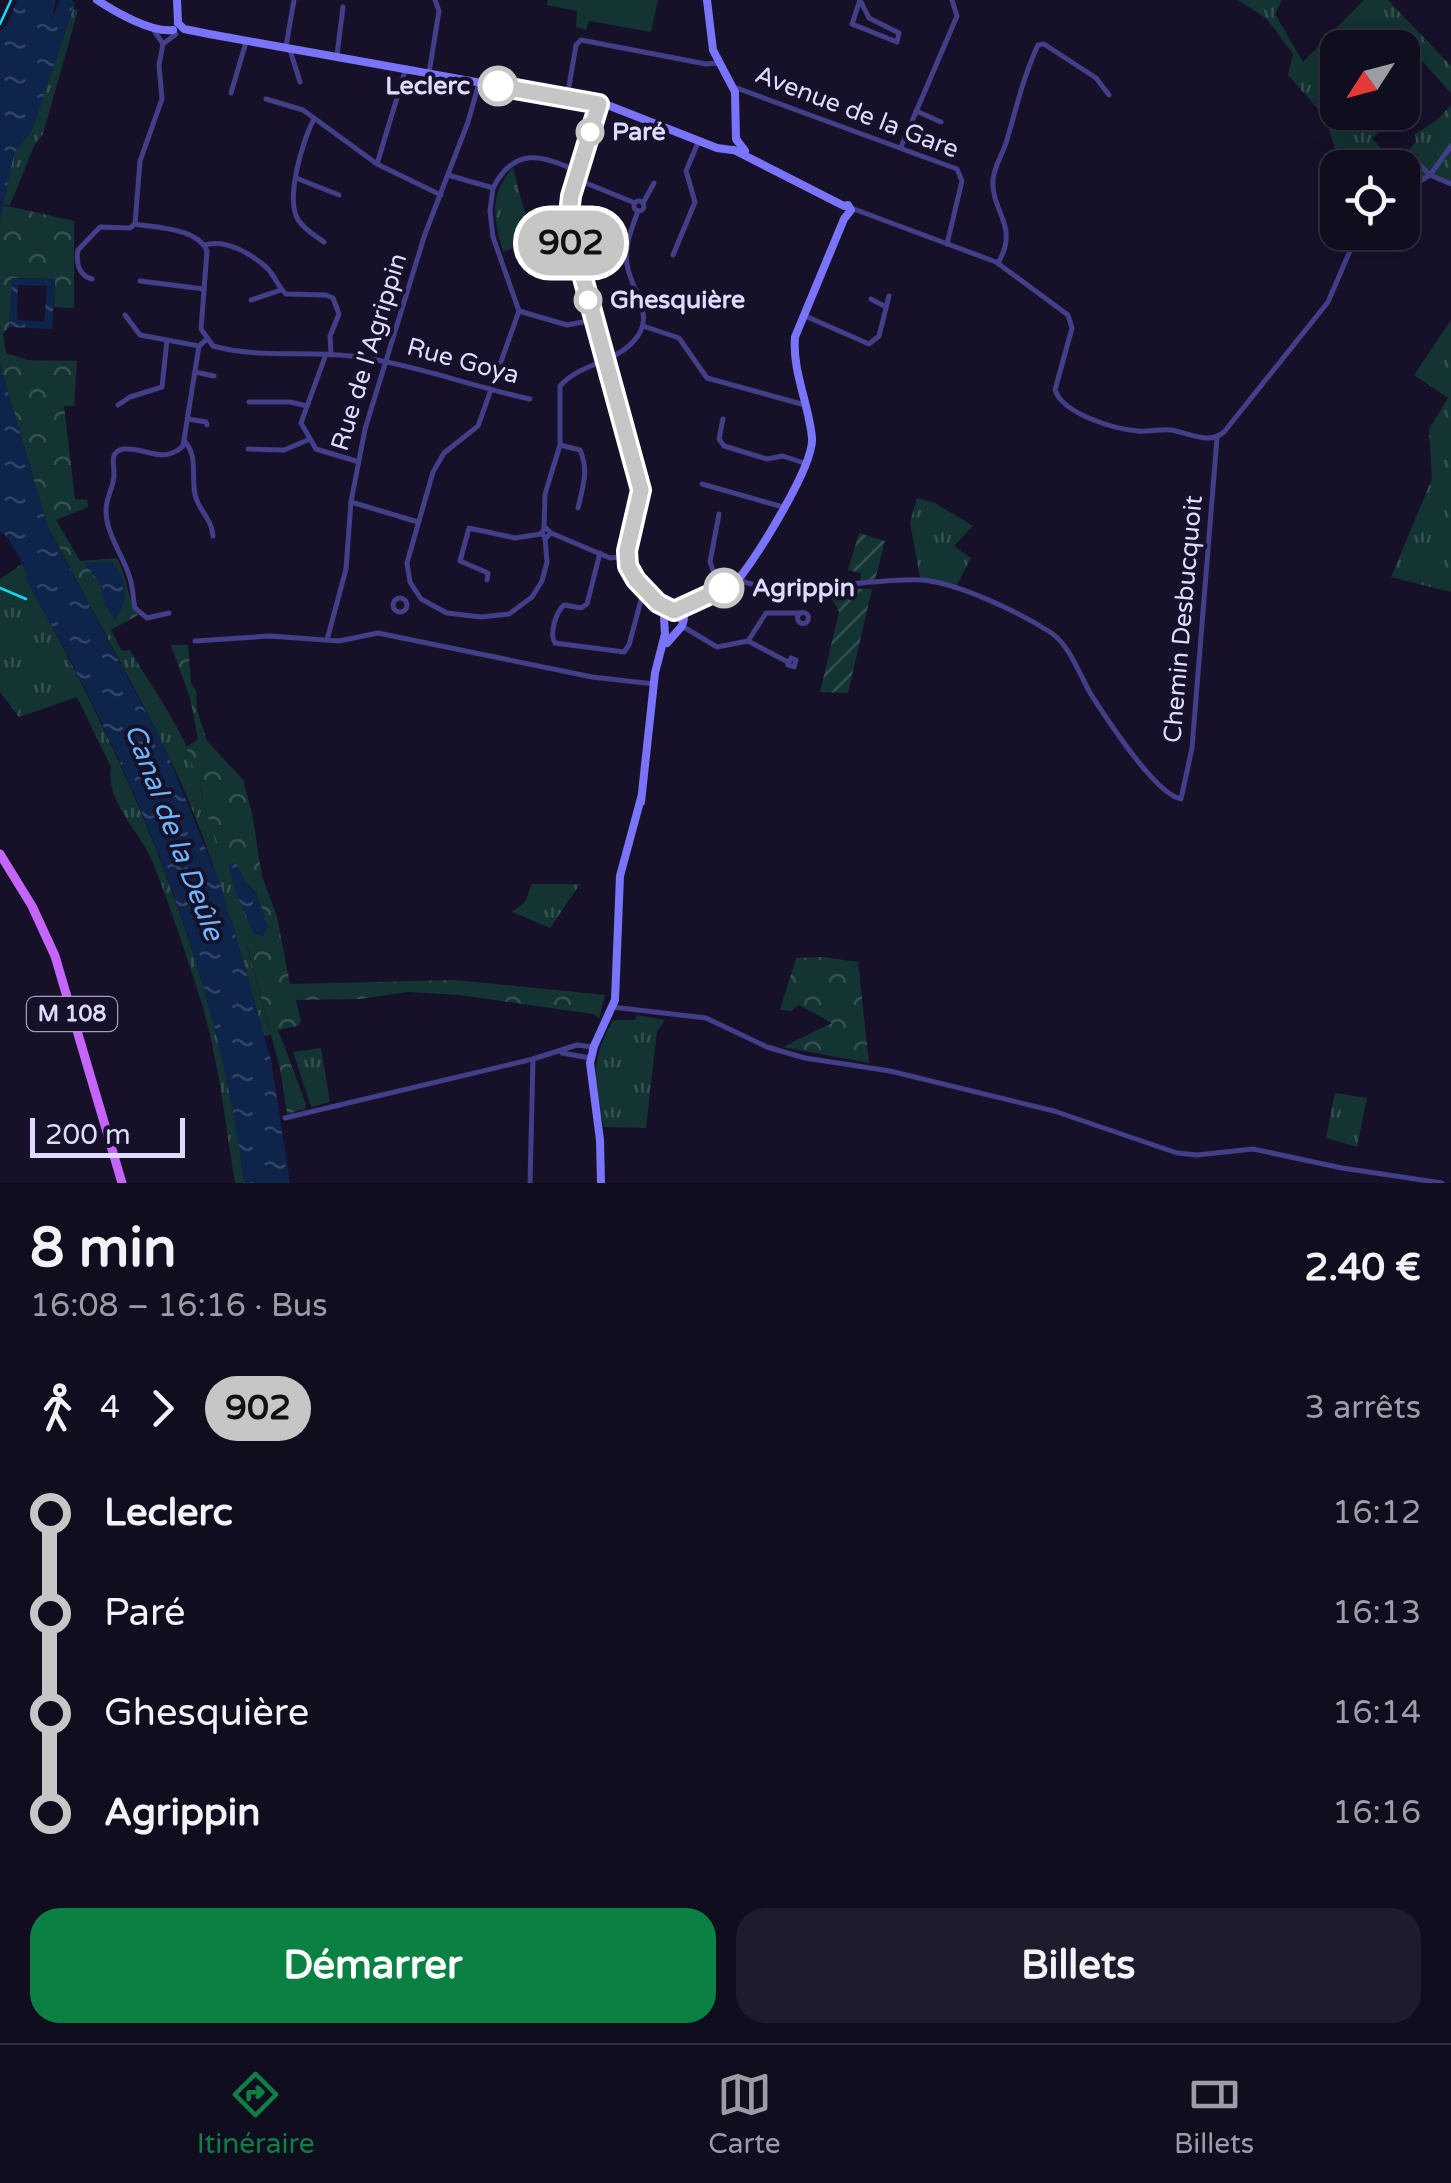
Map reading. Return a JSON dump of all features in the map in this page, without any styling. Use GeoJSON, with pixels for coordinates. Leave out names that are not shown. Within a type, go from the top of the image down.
{"type":"FeatureCollection","features":[{"type":"Feature","properties":{"kind":"main road"},"geometry":{"type":"LineString","coordinates":[[177,0],[178,29]]}},
{"type":"Feature","properties":{"kind":"main road"},"geometry":{"type":"LineString","coordinates":[[707,0],[711,41],[718,63],[733,87],[733,145]]}},
{"type":"Feature","properties":{"kind":"main road"},"geometry":{"type":"LineString","coordinates":[[98,1],[153,28],[246,39],[622,109],[702,141],[733,145],[847,209],[803,315],[794,350],[812,438],[807,464],[738,579],[674,611],[664,621],[641,798],[620,872],[611,1007],[590,1058],[599,1132],[600,1183]]}},
{"type":"Feature","properties":{"kind":"main road"},"geometry":{"type":"LineString","coordinates":[[656,670],[669,638],[702,599]]}},
{"type":"Feature","properties":{"kind":"main road"},"geometry":{"type":"LineString","coordinates":[[674,611],[680,626]]}},
{"type":"Feature","properties":{"kind":"main road"},"geometry":{"type":"LineString","coordinates":[[664,621],[668,629],[680,626]]}},
{"type":"Feature","properties":{"kind":"main road","name":"M 108"},"geometry":{"type":"LineString","coordinates":[[0,854],[32,906],[55,956],[122,1183]]}},
{"type":"Feature","properties":{"kind":"street"},"geometry":{"type":"LineString","coordinates":[[294,0],[288,47],[300,82]]}},
{"type":"Feature","properties":{"kind":"street"},"geometry":{"type":"LineString","coordinates":[[429,73],[439,11],[436,0]]}},
{"type":"Feature","properties":{"kind":"street"},"geometry":{"type":"LineString","coordinates":[[860,0],[869,18],[899,32],[897,42],[852,24],[860,0]]}},
{"type":"Feature","properties":{"kind":"street"},"geometry":{"type":"LineString","coordinates":[[901,147],[957,16],[952,0]]}},
{"type":"Feature","properties":{"kind":"street"},"geometry":{"type":"LineString","coordinates":[[337,55],[343,7]]}},
{"type":"Feature","properties":{"kind":"street"},"geometry":{"type":"LineString","coordinates":[[153,28],[163,44]]}},
{"type":"Feature","properties":{"kind":"street"},"geometry":{"type":"LineString","coordinates":[[92,280],[82,275],[78,267],[80,246],[102,226],[130,228],[134,224],[140,161],[162,99],[158,65],[163,44],[178,29]]}},
{"type":"Feature","properties":{"kind":"street"},"geometry":{"type":"LineString","coordinates":[[231,94],[246,39]]}},
{"type":"Feature","properties":{"kind":"street"},"geometry":{"type":"LineString","coordinates":[[567,98],[579,41],[718,63]]}},
{"type":"Feature","properties":{"kind":"street"},"geometry":{"type":"LineString","coordinates":[[998,263],[1005,250],[1006,234],[993,179],[1018,94],[1038,46],[1044,44],[1096,78],[1109,94]]}},
{"type":"Feature","properties":{"kind":"street"},"geometry":{"type":"LineString","coordinates":[[377,164],[406,68]]}},
{"type":"Feature","properties":{"kind":"street","name":"Rue de l'Agrippin"},"geometry":{"type":"LineString","coordinates":[[327,640],[346,569],[356,461],[425,234],[479,82]]}},
{"type":"Feature","properties":{"kind":"street","name":"Avenue de la Gare"},"geometry":{"type":"LineString","coordinates":[[733,87],[955,167],[962,178],[947,244]]}},
{"type":"Feature","properties":{"kind":"street"},"geometry":{"type":"LineString","coordinates":[[266,99],[303,110],[377,164],[441,195]]}},
{"type":"Feature","properties":{"kind":"street"},"geometry":{"type":"LineString","coordinates":[[599,104],[569,208],[570,235],[641,490],[626,556],[631,574],[658,603],[674,611]]}},
{"type":"Feature","properties":{"kind":"street"},"geometry":{"type":"LineString","coordinates":[[916,111],[941,122]]}},
{"type":"Feature","properties":{"kind":"street"},"geometry":{"type":"LineString","coordinates":[[314,119],[303,144],[293,203],[296,216],[324,242]]}},
{"type":"Feature","properties":{"kind":"street"},"geometry":{"type":"LineString","coordinates":[[673,255],[696,202],[686,171],[702,141]]}},
{"type":"Feature","properties":{"kind":"street"},"geometry":{"type":"LineString","coordinates":[[1420,181],[1430,175],[1451,146]]}},
{"type":"Feature","properties":{"kind":"street"},"geometry":{"type":"LineString","coordinates":[[643,204],[544,158],[524,158],[508,166],[492,188],[490,220],[494,245],[519,311],[478,426],[441,456],[426,492],[407,568],[416,593],[430,605],[451,614],[488,617],[513,612],[532,597],[542,581],[547,562],[545,494],[560,445],[560,386],[576,372],[627,348],[643,326],[644,313],[626,260],[638,211],[643,208],[654,183]]}},
{"type":"Feature","properties":{"kind":"street"},"geometry":{"type":"LineString","coordinates":[[1420,165],[1430,175],[1451,184]]}},
{"type":"Feature","properties":{"kind":"street"},"geometry":{"type":"LineString","coordinates":[[448,175],[492,188]]}},
{"type":"Feature","properties":{"kind":"street"},"geometry":{"type":"LineString","coordinates":[[296,178],[339,195]]}},
{"type":"Feature","properties":{"kind":"street"},"geometry":{"type":"LineString","coordinates":[[635,203],[638,211]]}},
{"type":"Feature","properties":{"kind":"street"},"geometry":{"type":"LineString","coordinates":[[847,209],[998,263],[1071,319],[1054,390],[1060,401],[1107,423],[1135,430],[1170,430],[1217,438],[1328,302],[1350,250]]}},
{"type":"Feature","properties":{"kind":"street"},"geometry":{"type":"LineString","coordinates":[[134,224],[194,235],[205,245],[222,243],[269,270],[281,290],[294,296],[326,295],[336,301],[338,314],[328,354],[301,423],[308,440],[320,451],[356,461]]}},
{"type":"Feature","properties":{"kind":"street"},"geometry":{"type":"LineString","coordinates":[[168,612],[147,618],[135,608],[131,580],[112,539],[106,506],[117,452],[126,449],[167,456],[178,451],[184,442],[199,346],[206,340],[201,330],[205,245]]}},
{"type":"Feature","properties":{"kind":"street"},"geometry":{"type":"LineString","coordinates":[[140,282],[204,289]]}},
{"type":"Feature","properties":{"kind":"street"},"geometry":{"type":"LineString","coordinates":[[251,300],[281,290]]}},
{"type":"Feature","properties":{"kind":"street"},"geometry":{"type":"LineString","coordinates":[[803,315],[869,344],[879,336],[889,296]]}},
{"type":"Feature","properties":{"kind":"street"},"geometry":{"type":"LineString","coordinates":[[871,299],[886,307]]}},
{"type":"Feature","properties":{"kind":"street"},"geometry":{"type":"LineString","coordinates":[[519,311],[566,324],[594,320]]}},
{"type":"Feature","properties":{"kind":"street"},"geometry":{"type":"LineString","coordinates":[[126,315],[140,335],[199,346]]}},
{"type":"Feature","properties":{"kind":"street"},"geometry":{"type":"LineString","coordinates":[[643,326],[678,337],[706,378],[805,405]]}},
{"type":"Feature","properties":{"kind":"street"},"geometry":{"type":"LineString","coordinates":[[118,405],[132,396],[162,387],[167,340]]}},
{"type":"Feature","properties":{"kind":"street","name":"Rue Goya"},"geometry":{"type":"LineString","coordinates":[[206,340],[215,347],[246,352],[328,354],[385,362],[530,400]]}},
{"type":"Feature","properties":{"kind":"street"},"geometry":{"type":"LineString","coordinates":[[196,372],[214,376]]}},
{"type":"Feature","properties":{"kind":"street"},"geometry":{"type":"LineString","coordinates":[[249,402],[306,406]]}},
{"type":"Feature","properties":{"kind":"street"},"geometry":{"type":"LineString","coordinates":[[188,419],[208,425]]}},
{"type":"Feature","properties":{"kind":"street"},"geometry":{"type":"LineString","coordinates":[[724,419],[719,439],[722,444],[768,459],[785,456],[807,464]]}},
{"type":"Feature","properties":{"kind":"street","name":"Chemin Desbucquoit"},"geometry":{"type":"LineString","coordinates":[[738,579],[758,585],[798,586],[926,581],[973,595],[1041,627],[1061,640],[1092,696],[1124,742],[1168,794],[1178,800],[1184,794],[1192,748],[1217,438]]}},
{"type":"Feature","properties":{"kind":"street"},"geometry":{"type":"LineString","coordinates":[[248,449],[284,450],[308,440]]}},
{"type":"Feature","properties":{"kind":"street"},"geometry":{"type":"LineString","coordinates":[[184,442],[192,452],[196,499],[212,524],[213,536]]}},
{"type":"Feature","properties":{"kind":"street"},"geometry":{"type":"LineString","coordinates":[[560,445],[582,453],[586,471],[578,508]]}},
{"type":"Feature","properties":{"kind":"street"},"geometry":{"type":"LineString","coordinates":[[702,484],[783,507]]}},
{"type":"Feature","properties":{"kind":"street"},"geometry":{"type":"LineString","coordinates":[[350,502],[418,522]]}},
{"type":"Feature","properties":{"kind":"street"},"geometry":{"type":"LineString","coordinates":[[719,514],[710,562],[720,590]]}},
{"type":"Feature","properties":{"kind":"street"},"geometry":{"type":"LineString","coordinates":[[487,580],[484,570],[460,562],[469,528],[515,538],[545,533],[612,558],[626,556]]}},
{"type":"Feature","properties":{"kind":"street"},"geometry":{"type":"LineString","coordinates":[[600,553],[587,604],[581,608],[561,606],[552,636],[555,643],[624,652],[644,588]]}},
{"type":"Feature","properties":{"kind":"street"},"geometry":{"type":"LineString","coordinates":[[406,600],[416,593]]}},
{"type":"Feature","properties":{"kind":"street"},"geometry":{"type":"LineString","coordinates":[[658,603],[664,621]]}},
{"type":"Feature","properties":{"kind":"street"},"geometry":{"type":"LineString","coordinates":[[748,641],[766,613],[801,612]]}},
{"type":"Feature","properties":{"kind":"street"},"geometry":{"type":"LineString","coordinates":[[680,626],[717,648],[748,641],[788,662]]}},
{"type":"Feature","properties":{"kind":"street"},"geometry":{"type":"LineString","coordinates":[[195,640],[270,636],[339,641],[378,633],[592,677],[654,684]]}},
{"type":"Feature","properties":{"kind":"street"},"geometry":{"type":"LineString","coordinates":[[611,1007],[701,1017],[772,1048],[817,1061],[909,1075],[1058,1112],[1177,1153],[1197,1155],[1253,1148],[1342,1168],[1442,1183]]}},
{"type":"Feature","properties":{"kind":"street"},"geometry":{"type":"LineString","coordinates":[[285,1118],[532,1060],[580,1045],[594,1047]]}},
{"type":"Feature","properties":{"kind":"street"},"geometry":{"type":"LineString","coordinates":[[559,1053],[590,1058]]}},
{"type":"Feature","properties":{"kind":"street"},"geometry":{"type":"LineString","coordinates":[[530,1183],[532,1060]]}},
{"type":"Feature","properties":{"kind":"green space"},"geometry":{"type":"Polygon","coordinates":[[[548,0],[658,0],[651,32],[589,21],[586,30],[576,27],[577,11],[547,5],[548,0]]]}},
{"type":"Feature","properties":{"kind":"green space"},"geometry":{"type":"Polygon","coordinates":[[[1238,0],[1282,0],[1275,14],[1303,62],[1320,45],[1320,111],[1288,75],[1293,54],[1267,19],[1238,0]]]}},
{"type":"Feature","properties":{"kind":"green space"},"geometry":{"type":"Polygon","coordinates":[[[1364,0],[1388,0],[1417,30],[1334,30],[1364,0]]]}},
{"type":"Feature","properties":{"kind":"green space"},"geometry":{"type":"Polygon","coordinates":[[[73,9],[78,10],[43,134],[35,144],[10,205],[3,205],[14,153],[32,130],[73,9]]]}},
{"type":"Feature","properties":{"kind":"green space"},"geometry":{"type":"Polygon","coordinates":[[[1420,34],[1451,66],[1451,93],[1420,59],[1420,34]]]}},
{"type":"Feature","properties":{"kind":"green space"},"geometry":{"type":"Polygon","coordinates":[[[1451,105],[1451,183],[1430,177],[1420,184],[1420,150],[1409,150],[1416,142],[1415,134],[1451,105]]]}},
{"type":"Feature","properties":{"kind":"green space"},"geometry":{"type":"Polygon","coordinates":[[[1329,130],[1380,130],[1372,139],[1383,150],[1336,150],[1329,130]]]}},
{"type":"Feature","properties":{"kind":"green space"},"geometry":{"type":"Polygon","coordinates":[[[513,167],[523,207],[538,238],[503,252],[495,206],[500,188],[513,167]]]}},
{"type":"Feature","properties":{"kind":"green space"},"geometry":{"type":"Polygon","coordinates":[[[3,205],[74,221],[74,308],[54,307],[55,279],[12,278],[9,327],[3,334],[6,353],[27,360],[77,361],[74,406],[64,406],[75,499],[87,500],[88,507],[56,520],[80,561],[117,558],[138,615],[105,633],[47,525],[0,364],[3,205]]]}},
{"type":"Feature","properties":{"kind":"green space"},"geometry":{"type":"Polygon","coordinates":[[[1451,320],[1451,592],[1391,577],[1432,479],[1429,429],[1448,398],[1414,375],[1451,320]]]}},
{"type":"Feature","properties":{"kind":"green space"},"geometry":{"type":"Polygon","coordinates":[[[917,498],[935,503],[973,526],[954,546],[971,558],[955,588],[920,578],[910,522],[917,498]]]}},
{"type":"Feature","properties":{"kind":"green space"},"geometry":{"type":"Polygon","coordinates":[[[859,533],[885,541],[875,580],[860,582],[861,573],[848,570],[859,533]]]}},
{"type":"Feature","properties":{"kind":"green space"},"geometry":{"type":"Polygon","coordinates":[[[22,564],[134,795],[164,870],[214,1024],[244,1183],[235,1183],[212,1046],[178,932],[148,851],[118,805],[111,767],[77,697],[19,717],[0,692],[0,579],[22,564]]]}},
{"type":"Feature","properties":{"kind":"green space"},"geometry":{"type":"Polygon","coordinates":[[[826,588],[872,589],[848,693],[820,692],[839,612],[826,588]]]}},
{"type":"Feature","properties":{"kind":"green space"},"geometry":{"type":"Polygon","coordinates":[[[111,630],[122,651],[130,650],[194,763],[203,804],[254,934],[247,946],[271,1035],[264,1036],[194,814],[105,633],[111,630]]]}},
{"type":"Feature","properties":{"kind":"green space"},"geometry":{"type":"Polygon","coordinates":[[[171,645],[188,645],[191,683],[207,741],[243,780],[262,876],[277,917],[290,984],[454,980],[605,995],[599,1019],[593,1014],[459,995],[408,992],[360,999],[296,1000],[301,1021],[298,1026],[278,1030],[306,1104],[305,1109],[287,1114],[280,1068],[247,945],[254,934],[263,936],[268,926],[256,893],[229,864],[234,888],[203,804],[186,747],[198,739],[190,698],[171,645]]]}},
{"type":"Feature","properties":{"kind":"green space"},"geometry":{"type":"Polygon","coordinates":[[[532,884],[580,884],[550,928],[512,912],[525,902],[532,884]]]}},
{"type":"Feature","properties":{"kind":"green space"},"geometry":{"type":"Polygon","coordinates":[[[796,958],[858,962],[869,1063],[783,1047],[832,1023],[799,1005],[791,1011],[780,1010],[796,958]]]}},
{"type":"Feature","properties":{"kind":"green space"},"geometry":{"type":"Polygon","coordinates":[[[637,1015],[665,1020],[657,1031],[646,1128],[604,1127],[596,1084],[600,1049],[613,1020],[635,1020],[637,1015]]]}},
{"type":"Feature","properties":{"kind":"green space"},"geometry":{"type":"Polygon","coordinates":[[[321,1048],[330,1102],[311,1107],[293,1052],[321,1048]]]}},
{"type":"Feature","properties":{"kind":"green space"},"geometry":{"type":"Polygon","coordinates":[[[1335,1093],[1367,1098],[1357,1147],[1326,1138],[1335,1093]]]}},
{"type":"Feature","properties":{"kind":"water"},"geometry":{"type":"Polygon","coordinates":[[[17,0],[56,0],[51,21],[60,0],[75,3],[32,130],[14,153],[0,219],[0,32],[17,0]]]}},
{"type":"Feature","properties":{"kind":"water"},"geometry":{"type":"Polygon","coordinates":[[[12,278],[55,279],[52,329],[9,327],[12,278]],[[18,285],[17,320],[44,322],[47,286],[18,285]]]}},
{"type":"Feature","properties":{"kind":"water","name":"Canal de la Deûle"},"geometry":{"type":"Polygon","coordinates":[[[0,364],[47,525],[165,748],[222,889],[271,1060],[290,1183],[244,1183],[214,1025],[165,870],[101,721],[26,579],[28,573],[0,531],[0,364]]]}},
{"type":"Feature","properties":{"kind":"water"},"geometry":{"type":"Polygon","coordinates":[[[112,562],[122,576],[125,598],[115,620],[104,604],[100,583],[84,564],[112,562]]]}},
{"type":"Feature","properties":{"kind":"water"},"geometry":{"type":"Polygon","coordinates":[[[236,863],[256,893],[268,926],[263,936],[254,934],[234,888],[229,864],[236,863]]]}},
{"type":"Feature","properties":{"kind":"tram line"},"geometry":{"type":"LineString","coordinates":[[0,24],[11,0]]}},
{"type":"Feature","properties":{"kind":"tram line"},"geometry":{"type":"LineString","coordinates":[[0,588],[26,599]]}},
{"type":"Feature","properties":{"kind":"bus line","name":"902"},"geometry":{"type":"LineString","coordinates":[[498,86],[599,104],[571,196],[568,223],[641,490],[626,559],[636,580],[658,603],[674,611],[724,588]]}},
{"type":"Feature","properties":{"kind":"place","name":"Leclerc"},"geometry":{"type":"Point","coordinates":[498,86]}},
{"type":"Feature","properties":{"kind":"place","name":"Paré"},"geometry":{"type":"Point","coordinates":[590,132]}},
{"type":"Feature","properties":{"kind":"place","name":"Ghesquière"},"geometry":{"type":"Point","coordinates":[588,300]}},
{"type":"Feature","properties":{"kind":"place","name":"Agrippin"},"geometry":{"type":"Point","coordinates":[724,588]}}]}
